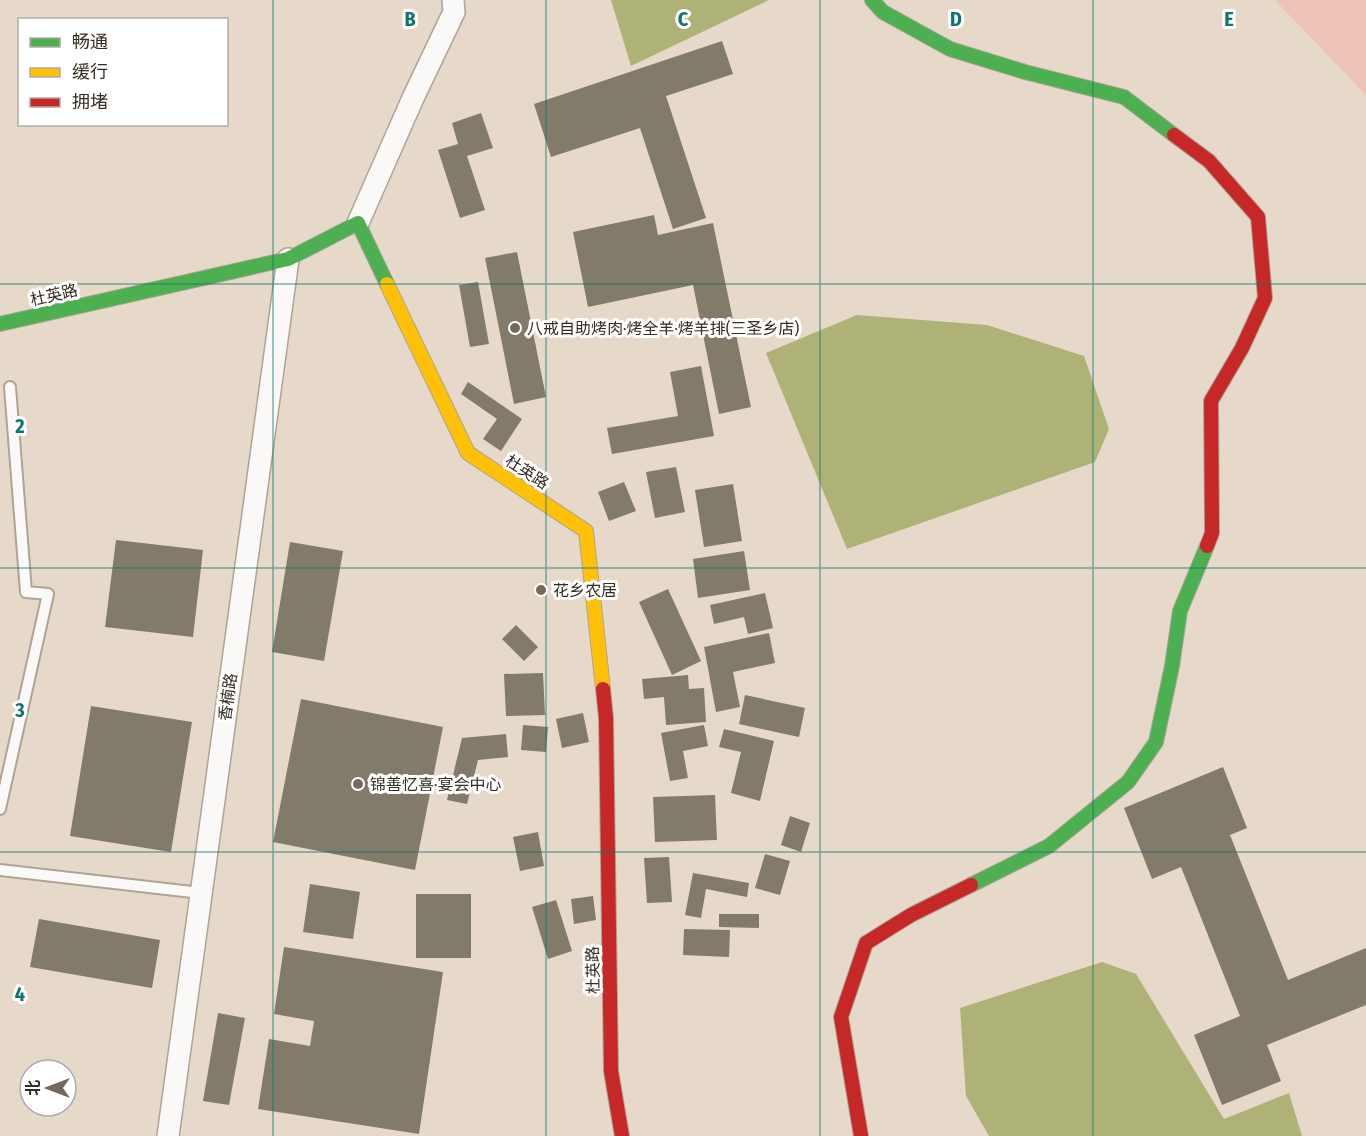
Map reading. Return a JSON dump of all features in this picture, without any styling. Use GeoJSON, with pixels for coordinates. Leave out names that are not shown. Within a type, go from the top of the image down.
{"type":"FeatureCollection","features":[{"type":"Feature","properties":{"kind":"street"},"geometry":{"type":"LineString","coordinates":[[358,223],[454,12],[453,0]]}},
{"type":"Feature","properties":{"kind":"street"},"geometry":{"type":"LineString","coordinates":[[861,1136],[841,1017],[866,943],[911,915],[1050,846],[1128,782],[1156,742],[1172,666],[1180,611],[1212,533],[1211,401],[1242,348],[1264,298],[1258,217],[1209,160],[1124,98],[1025,72],[950,49],[883,12],[872,0]]}},
{"type":"Feature","properties":{"kind":"street","name":"杜英路"},"geometry":{"type":"LineString","coordinates":[[0,324],[288,259],[358,223],[468,453],[586,531],[606,718],[611,1071],[622,1136]]}},
{"type":"Feature","properties":{"kind":"street","name":"香楠路"},"geometry":{"type":"LineString","coordinates":[[168,1136],[288,259]]}},
{"type":"Feature","properties":{"kind":"lane"},"geometry":{"type":"LineString","coordinates":[[0,809],[48,594],[26,592],[10,387]]}},
{"type":"Feature","properties":{"kind":"lane"},"geometry":{"type":"LineString","coordinates":[[0,870],[201,893]]}},
{"type":"Feature","properties":{"kind":"shaded area"},"geometry":{"type":"Polygon","coordinates":[[[611,0],[769,0],[631,66],[611,0]]]}},
{"type":"Feature","properties":{"kind":"shaded area"},"geometry":{"type":"Polygon","coordinates":[[[1275,0],[1366,0],[1366,95],[1275,0]]]}},
{"type":"Feature","properties":{"kind":"shaded area"},"geometry":{"type":"Polygon","coordinates":[[[857,315],[987,325],[1084,356],[1109,429],[1095,462],[847,549],[766,353],[857,315]]]}},
{"type":"Feature","properties":{"kind":"shaded area"},"geometry":{"type":"Polygon","coordinates":[[[1102,962],[1136,974],[1224,1119],[1289,1093],[1302,1136],[989,1136],[966,1096],[960,1008],[1102,962]]]}},
{"type":"Feature","properties":{"kind":"building"},"geometry":{"type":"Polygon","coordinates":[[[722,41],[733,74],[666,96],[706,218],[673,229],[640,128],[551,157],[534,104],[722,41]]]}},
{"type":"Feature","properties":{"kind":"building"},"geometry":{"type":"Polygon","coordinates":[[[481,113],[493,148],[467,156],[485,210],[460,218],[438,150],[458,144],[452,123],[481,113]]]}},
{"type":"Feature","properties":{"kind":"building"},"geometry":{"type":"Polygon","coordinates":[[[654,215],[658,235],[713,223],[751,407],[719,414],[693,285],[588,307],[573,232],[654,215]]]}},
{"type":"Feature","properties":{"kind":"building","name":"八戒自助烤肉·烤全羊·烤羊排(三圣乡店)"},"geometry":{"type":"Polygon","coordinates":[[[517,252],[546,397],[514,404],[485,258],[517,252]]]}},
{"type":"Feature","properties":{"kind":"building"},"geometry":{"type":"Polygon","coordinates":[[[478,282],[489,344],[470,347],[459,285],[478,282]]]}},
{"type":"Feature","properties":{"kind":"building"},"geometry":{"type":"Polygon","coordinates":[[[701,366],[714,436],[612,454],[607,428],[678,416],[670,372],[701,366]]]}},
{"type":"Feature","properties":{"kind":"building"},"geometry":{"type":"Polygon","coordinates":[[[468,382],[522,419],[501,451],[483,439],[497,419],[461,394],[468,382]]]}},
{"type":"Feature","properties":{"kind":"building"},"geometry":{"type":"Polygon","coordinates":[[[676,467],[685,512],[655,518],[646,472],[676,467]]]}},
{"type":"Feature","properties":{"kind":"building"},"geometry":{"type":"Polygon","coordinates":[[[624,482],[636,511],[609,521],[598,492],[624,482]]]}},
{"type":"Feature","properties":{"kind":"building"},"geometry":{"type":"Polygon","coordinates":[[[733,484],[742,541],[704,547],[695,490],[733,484]]]}},
{"type":"Feature","properties":{"kind":"building"},"geometry":{"type":"Polygon","coordinates":[[[116,540],[203,550],[193,637],[105,627],[116,540]]]}},
{"type":"Feature","properties":{"kind":"building"},"geometry":{"type":"Polygon","coordinates":[[[290,542],[343,551],[324,661],[272,652],[290,542]]]}},
{"type":"Feature","properties":{"kind":"building"},"geometry":{"type":"Polygon","coordinates":[[[744,551],[750,590],[698,598],[693,559],[744,551]]]}},
{"type":"Feature","properties":{"kind":"building"},"geometry":{"type":"Polygon","coordinates":[[[668,589],[701,661],[672,675],[639,602],[668,589]]]}},
{"type":"Feature","properties":{"kind":"building"},"geometry":{"type":"Polygon","coordinates":[[[765,593],[773,628],[748,634],[744,617],[714,624],[710,605],[765,593]]]}},
{"type":"Feature","properties":{"kind":"building"},"geometry":{"type":"Polygon","coordinates":[[[516,625],[538,647],[524,661],[502,639],[516,625]]]}},
{"type":"Feature","properties":{"kind":"building"},"geometry":{"type":"Polygon","coordinates":[[[769,633],[775,663],[733,672],[740,707],[716,712],[704,647],[769,633]]]}},
{"type":"Feature","properties":{"kind":"building"},"geometry":{"type":"Polygon","coordinates":[[[543,673],[545,715],[506,716],[504,674],[543,673]]]}},
{"type":"Feature","properties":{"kind":"building"},"geometry":{"type":"Polygon","coordinates":[[[688,675],[689,689],[704,688],[706,722],[666,725],[664,697],[644,699],[642,679],[688,675]]]}},
{"type":"Feature","properties":{"kind":"building"},"geometry":{"type":"Polygon","coordinates":[[[745,695],[805,708],[799,737],[739,724],[745,695]]]}},
{"type":"Feature","properties":{"kind":"building","name":"锦善忆喜·宴会中心"},"geometry":{"type":"Polygon","coordinates":[[[301,699],[443,727],[415,870],[273,842],[301,699]]]}},
{"type":"Feature","properties":{"kind":"building"},"geometry":{"type":"Polygon","coordinates":[[[91,706],[192,722],[171,852],[70,836],[91,706]]]}},
{"type":"Feature","properties":{"kind":"building"},"geometry":{"type":"Polygon","coordinates":[[[583,713],[589,742],[562,748],[556,719],[583,713]]]}},
{"type":"Feature","properties":{"kind":"building"},"geometry":{"type":"Polygon","coordinates":[[[523,725],[548,727],[546,752],[521,750],[523,725]]]}},
{"type":"Feature","properties":{"kind":"building"},"geometry":{"type":"Polygon","coordinates":[[[704,725],[708,746],[683,751],[688,778],[670,781],[661,733],[704,725]]]}},
{"type":"Feature","properties":{"kind":"building"},"geometry":{"type":"Polygon","coordinates":[[[724,729],[774,741],[760,801],[731,793],[741,752],[719,747],[724,729]]]}},
{"type":"Feature","properties":{"kind":"building"},"geometry":{"type":"Polygon","coordinates":[[[506,734],[508,757],[478,760],[467,804],[447,800],[462,738],[506,734]]]}},
{"type":"Feature","properties":{"kind":"building"},"geometry":{"type":"Polygon","coordinates":[[[1223,767],[1247,828],[1230,835],[1288,980],[1366,948],[1366,1005],[1267,1045],[1281,1081],[1222,1105],[1194,1035],[1240,1016],[1181,867],[1152,879],[1124,808],[1223,767]]]}},
{"type":"Feature","properties":{"kind":"building"},"geometry":{"type":"Polygon","coordinates":[[[715,795],[717,840],[655,842],[653,797],[715,795]]]}},
{"type":"Feature","properties":{"kind":"building"},"geometry":{"type":"Polygon","coordinates":[[[790,816],[810,823],[801,852],[781,845],[790,816]]]}},
{"type":"Feature","properties":{"kind":"building"},"geometry":{"type":"Polygon","coordinates":[[[538,832],[544,866],[520,871],[513,837],[538,832]]]}},
{"type":"Feature","properties":{"kind":"building"},"geometry":{"type":"Polygon","coordinates":[[[765,854],[790,861],[780,895],[755,888],[765,854]]]}},
{"type":"Feature","properties":{"kind":"building"},"geometry":{"type":"Polygon","coordinates":[[[669,857],[672,902],[647,903],[644,858],[669,857]]]}},
{"type":"Feature","properties":{"kind":"building"},"geometry":{"type":"Polygon","coordinates":[[[693,873],[749,883],[747,897],[706,889],[701,918],[685,915],[693,873]]]}},
{"type":"Feature","properties":{"kind":"building"},"geometry":{"type":"Polygon","coordinates":[[[310,884],[360,892],[353,939],[303,932],[310,884]]]}},
{"type":"Feature","properties":{"kind":"building"},"geometry":{"type":"Polygon","coordinates":[[[416,894],[471,894],[471,958],[416,958],[416,894]]]}},
{"type":"Feature","properties":{"kind":"building"},"geometry":{"type":"Polygon","coordinates":[[[593,896],[596,920],[574,924],[571,899],[593,896]]]}},
{"type":"Feature","properties":{"kind":"building"},"geometry":{"type":"Polygon","coordinates":[[[556,900],[572,951],[548,959],[532,907],[556,900]]]}},
{"type":"Feature","properties":{"kind":"building"},"geometry":{"type":"Polygon","coordinates":[[[719,914],[759,914],[759,928],[719,927],[719,914]]]}},
{"type":"Feature","properties":{"kind":"building"},"geometry":{"type":"Polygon","coordinates":[[[39,919],[160,940],[152,988],[30,967],[39,919]]]}},
{"type":"Feature","properties":{"kind":"building"},"geometry":{"type":"Polygon","coordinates":[[[684,929],[730,930],[729,957],[683,955],[684,929]]]}},
{"type":"Feature","properties":{"kind":"building"},"geometry":{"type":"Polygon","coordinates":[[[284,947],[443,972],[419,1134],[258,1109],[269,1039],[310,1046],[314,1021],[274,1014],[284,947]]]}},
{"type":"Feature","properties":{"kind":"building"},"geometry":{"type":"Polygon","coordinates":[[[218,1013],[245,1018],[229,1105],[203,1101],[218,1013]]]}},
{"type":"Feature","properties":{"kind":"traffic: fast"},"geometry":{"type":"LineString","coordinates":[[872,0],[883,12],[950,49],[1025,72],[1124,97],[1174,135]]}},
{"type":"Feature","properties":{"kind":"traffic: fast"},"geometry":{"type":"LineString","coordinates":[[0,324],[288,259],[358,223],[387,284]]}},
{"type":"Feature","properties":{"kind":"traffic: fast"},"geometry":{"type":"LineString","coordinates":[[971,885],[1049,846],[1128,782],[1156,742],[1172,666],[1180,611],[1207,546]]}},
{"type":"Feature","properties":{"kind":"traffic: slow"},"geometry":{"type":"LineString","coordinates":[[387,284],[468,453],[586,531],[603,689]]}},
{"type":"Feature","properties":{"kind":"traffic: jam"},"geometry":{"type":"LineString","coordinates":[[1174,135],[1209,161],[1258,217],[1265,298],[1242,348],[1211,401],[1212,533],[1207,546]]}},
{"type":"Feature","properties":{"kind":"traffic: jam"},"geometry":{"type":"LineString","coordinates":[[603,689],[606,718],[611,1071],[622,1136]]}},
{"type":"Feature","properties":{"kind":"traffic: jam"},"geometry":{"type":"LineString","coordinates":[[861,1136],[841,1017],[866,943],[911,915],[971,885]]}},
{"type":"Feature","properties":{"kind":"place","name":"八戒自助烤肉·烤全羊·烤羊排(三圣乡店)"},"geometry":{"type":"Point","coordinates":[515,328]}},
{"type":"Feature","properties":{"kind":"place","name":"花乡农居"},"geometry":{"type":"Point","coordinates":[541,590]}},
{"type":"Feature","properties":{"kind":"place","name":"锦善忆喜·宴会中心"},"geometry":{"type":"Point","coordinates":[358,784]}}]}
